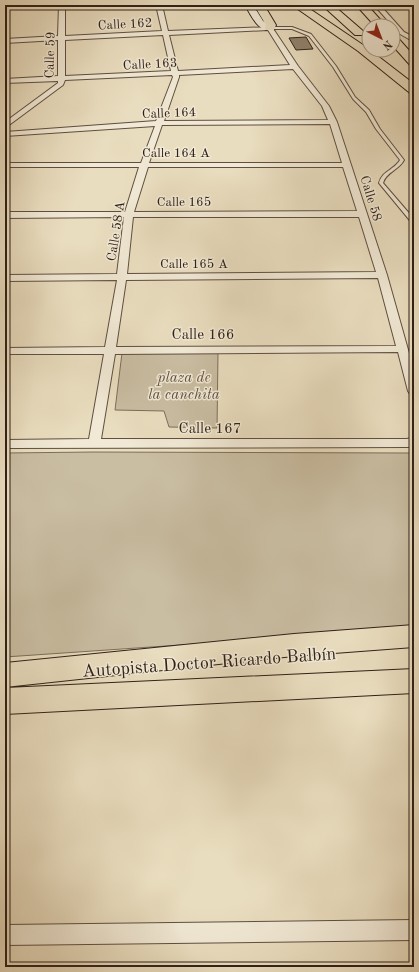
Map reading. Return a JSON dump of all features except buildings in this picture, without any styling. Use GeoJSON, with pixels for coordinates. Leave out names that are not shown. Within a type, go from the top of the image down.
{"type":"FeatureCollection","features":[{"type":"Feature","properties":{"kind":"highway"},"geometry":{"type":"LineString","coordinates":[[297,5],[362,49],[414,90]]}},
{"type":"Feature","properties":{"kind":"highway"},"geometry":{"type":"LineString","coordinates":[[327,5],[361,35]]}},
{"type":"Feature","properties":{"kind":"highway"},"geometry":{"type":"LineString","coordinates":[[338,5],[361,26]]}},
{"type":"Feature","properties":{"kind":"highway"},"geometry":{"type":"LineString","coordinates":[[361,5],[373,18]]}},
{"type":"Feature","properties":{"kind":"highway"},"geometry":{"type":"LineString","coordinates":[[401,48],[414,63]]}},
{"type":"Feature","properties":{"kind":"highway"},"geometry":{"type":"LineString","coordinates":[[387,58],[414,83]]}},
{"type":"Feature","properties":{"kind":"highway"},"geometry":{"type":"LineString","coordinates":[[397,58],[414,73]]}},
{"type":"Feature","properties":{"kind":"highway"},"geometry":{"type":"LineString","coordinates":[[5,675],[294,645],[414,636]]}},
{"type":"Feature","properties":{"kind":"highway","name":"Autopista Doctor Ricardo Balbín"},"geometry":{"type":"LineString","coordinates":[[5,675],[414,649]]}},
{"type":"Feature","properties":{"kind":"highway","name":"Autopista Doctor Ricardo Balbín"},"geometry":{"type":"LineString","coordinates":[[5,701],[414,681]]}},
{"type":"Feature","properties":{"kind":"main road"},"geometry":{"type":"LineString","coordinates":[[249,5],[260,23],[270,28]]}},
{"type":"Feature","properties":{"kind":"main road"},"geometry":{"type":"LineString","coordinates":[[259,5],[271,25],[270,28]]}},
{"type":"Feature","properties":{"kind":"street"},"geometry":{"type":"LineString","coordinates":[[5,6],[38,5]]}},
{"type":"Feature","properties":{"kind":"street","name":"Calle 59"},"geometry":{"type":"LineString","coordinates":[[5,126],[61,84],[62,5]]}},
{"type":"Feature","properties":{"kind":"street"},"geometry":{"type":"LineString","coordinates":[[158,5],[176,74]]}},
{"type":"Feature","properties":{"kind":"street"},"geometry":{"type":"LineString","coordinates":[[377,5],[402,32],[414,40]]}},
{"type":"Feature","properties":{"kind":"street","name":"Calle 162"},"geometry":{"type":"LineString","coordinates":[[5,41],[270,28]]}},
{"type":"Feature","properties":{"kind":"street","name":"Calle 58"},"geometry":{"type":"LineString","coordinates":[[270,28],[295,68],[325,106],[333,122],[382,275],[414,391]]}},
{"type":"Feature","properties":{"kind":"street","name":"Calle 163"},"geometry":{"type":"LineString","coordinates":[[5,81],[295,68]]}},
{"type":"Feature","properties":{"kind":"street","name":"Calle 58 A"},"geometry":{"type":"LineString","coordinates":[[94,444],[122,277],[129,215],[144,166],[176,74]]}},
{"type":"Feature","properties":{"kind":"street","name":"Calle 164"},"geometry":{"type":"LineString","coordinates":[[5,134],[159,123],[333,122]]}},
{"type":"Feature","properties":{"kind":"street","name":"Calle 164 A"},"geometry":{"type":"LineString","coordinates":[[5,165],[348,165]]}},
{"type":"Feature","properties":{"kind":"street","name":"Calle 165"},"geometry":{"type":"LineString","coordinates":[[5,215],[363,214]]}},
{"type":"Feature","properties":{"kind":"street","name":"Calle 165 A"},"geometry":{"type":"LineString","coordinates":[[5,278],[382,275]]}},
{"type":"Feature","properties":{"kind":"street","name":"Calle 166"},"geometry":{"type":"LineString","coordinates":[[5,351],[402,348]]}},
{"type":"Feature","properties":{"kind":"street","name":"Calle 167"},"geometry":{"type":"LineString","coordinates":[[5,444],[400,443],[414,441]]}},
{"type":"Feature","properties":{"kind":"street"},"geometry":{"type":"LineString","coordinates":[[5,936],[414,930]]}},
{"type":"Feature","properties":{"kind":"lane"},"geometry":{"type":"LineString","coordinates":[[270,28],[292,28],[310,35],[335,67],[354,98],[368,111],[378,129],[402,160],[400,164],[387,172],[381,178],[381,183],[414,222]]}},
{"type":"Feature","properties":{"kind":"green space","name":"plaza de la canchita"},"geometry":{"type":"Polygon","coordinates":[[[122,353],[218,353],[217,428],[169,427],[164,411],[115,410],[122,353]]]}},
{"type":"Feature","properties":{"kind":"green space"},"geometry":{"type":"Polygon","coordinates":[[[5,453],[409,453],[414,455],[414,629],[5,657],[5,453]]]}}]}
